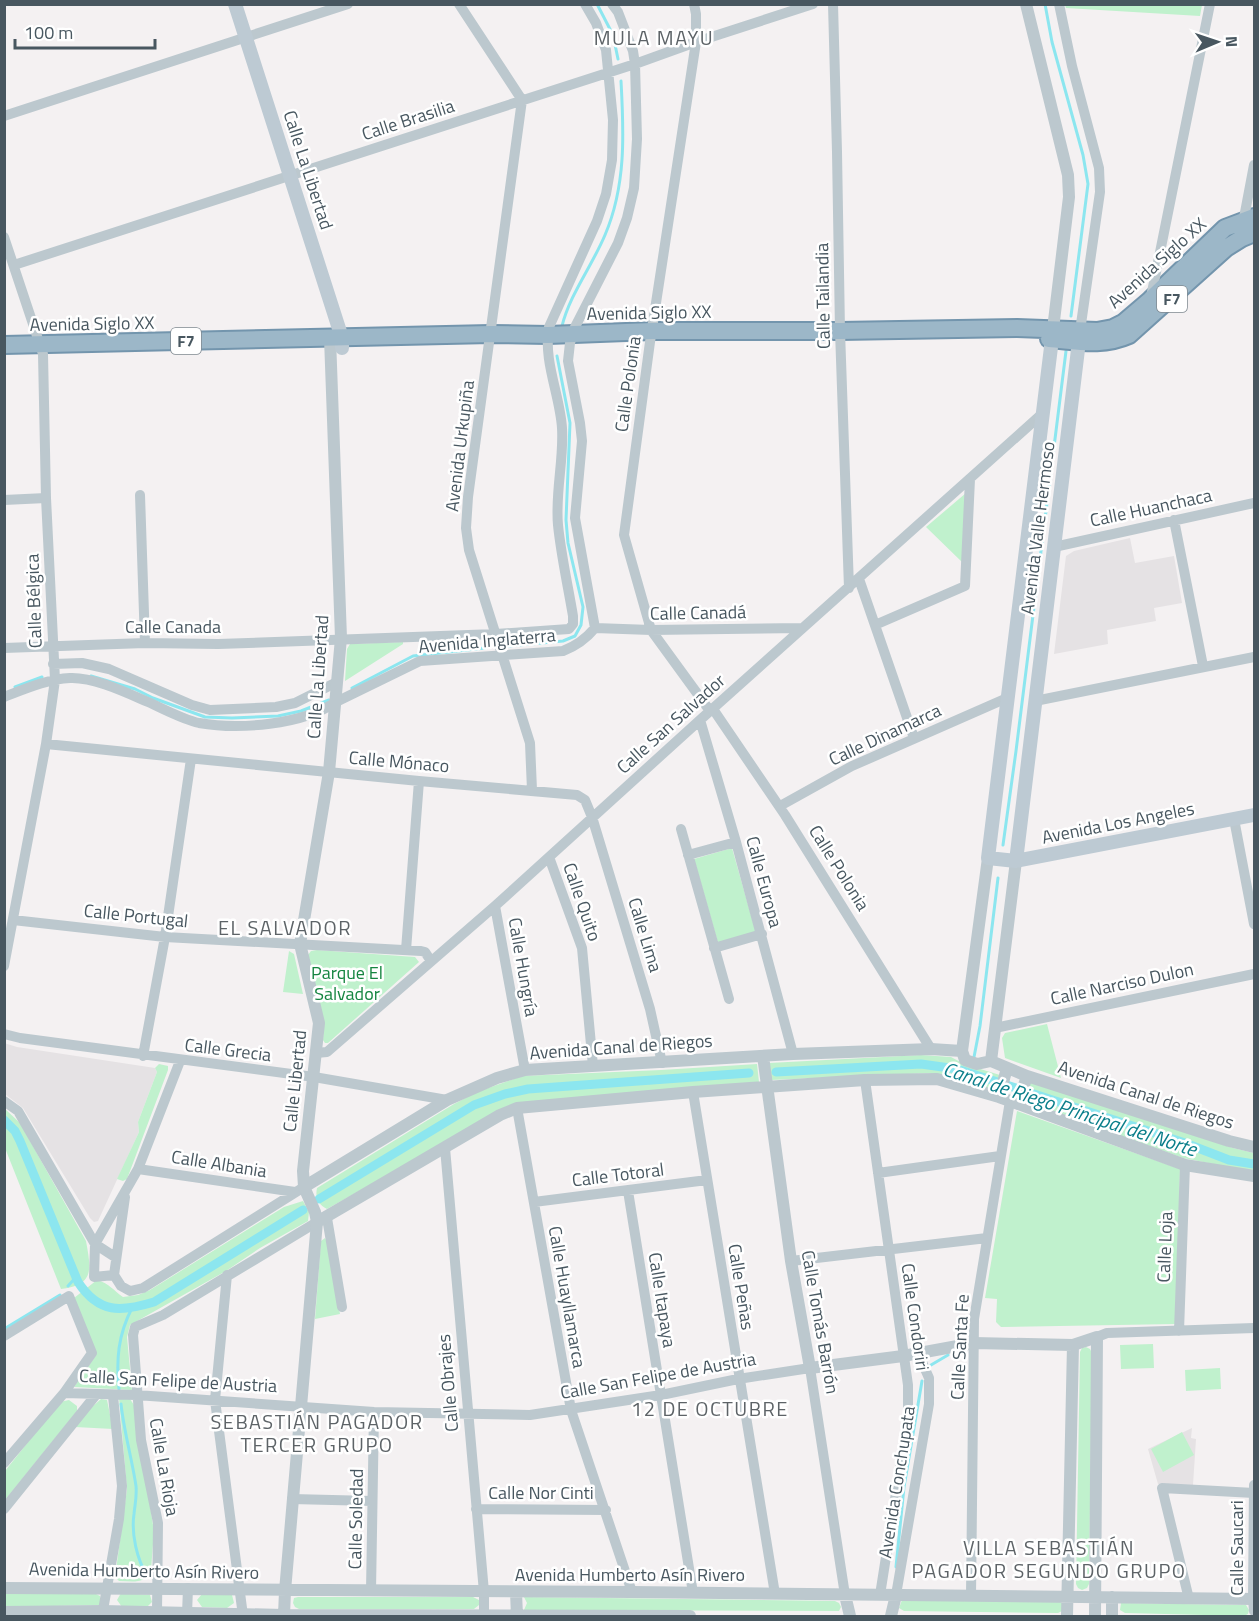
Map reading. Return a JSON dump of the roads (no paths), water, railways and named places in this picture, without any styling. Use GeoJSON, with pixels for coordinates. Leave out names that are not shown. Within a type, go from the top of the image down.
{"type":"FeatureCollection","features":[{"type":"Feature","properties":{"kind":"highway","name":"Avenida Siglo XX"},"geometry":{"type":"LineString","coordinates":[[1080,337],[1123,323],[1219,233],[1249,222]]}},
{"type":"Feature","properties":{"kind":"highway","name":"Avenida Siglo XX"},"geometry":{"type":"LineString","coordinates":[[4,354],[42,349],[651,337],[1052,334],[1114,342],[1129,335],[1226,248],[1249,222]]}},
{"type":"Feature","properties":{"kind":"highway","name":"Avenida Siglo XX"},"geometry":{"type":"LineString","coordinates":[[4,345],[42,349]]}},
{"type":"Feature","properties":{"kind":"main road","name":"Calle La Libertad"},"geometry":{"type":"LineString","coordinates":[[235,4],[291,175],[336,343]]}},
{"type":"Feature","properties":{"kind":"main road","name":"Avenida Valle Hermoso"},"geometry":{"type":"LineString","coordinates":[[988,858],[1052,334]]}},
{"type":"Feature","properties":{"kind":"main road","name":"Avenida Valle Hermoso"},"geometry":{"type":"LineString","coordinates":[[1016,861],[1080,337]]}},
{"type":"Feature","properties":{"kind":"main road","name":"Avenida Los Angeles"},"geometry":{"type":"LineString","coordinates":[[988,858],[1016,861],[1254,815]]}},
{"type":"Feature","properties":{"kind":"street"},"geometry":{"type":"LineString","coordinates":[[4,116],[348,4]]}},
{"type":"Feature","properties":{"kind":"street"},"geometry":{"type":"LineString","coordinates":[[459,4],[522,100]]}},
{"type":"Feature","properties":{"kind":"street"},"geometry":{"type":"LineString","coordinates":[[548,339],[549,327],[587,246],[606,194],[612,160],[613,120],[606,50],[596,23],[585,4]]}},
{"type":"Feature","properties":{"kind":"street"},"geometry":{"type":"LineString","coordinates":[[595,628],[575,518],[582,441],[568,361],[571,339],[618,243],[634,188],[637,139],[635,64],[633,51],[618,12],[612,4]]}},
{"type":"Feature","properties":{"kind":"street","name":"Calle Polonia"},"geometry":{"type":"LineString","coordinates":[[694,4],[696,42],[651,337],[624,535],[651,630],[780,806],[931,1049]]}},
{"type":"Feature","properties":{"kind":"street","name":"Calle Brasilia"},"geometry":{"type":"LineString","coordinates":[[14,265],[608,73],[813,4]]}},
{"type":"Feature","properties":{"kind":"street","name":"Calle Tailandia"},"geometry":{"type":"LineString","coordinates":[[833,4],[840,335],[849,588]]}},
{"type":"Feature","properties":{"kind":"street","name":"Avenida Valle Hermoso"},"geometry":{"type":"LineString","coordinates":[[1026,4],[1068,175],[1069,197],[1052,334]]}},
{"type":"Feature","properties":{"kind":"street","name":"Avenida Valle Hermoso"},"geometry":{"type":"LineString","coordinates":[[1059,4],[1072,66],[1100,168],[1100,192],[1080,337]]}},
{"type":"Feature","properties":{"kind":"street"},"geometry":{"type":"LineString","coordinates":[[1150,300],[1210,4]]}},
{"type":"Feature","properties":{"kind":"street","name":"Avenida Urkupiña"},"geometry":{"type":"LineString","coordinates":[[522,100],[468,497],[466,528],[469,550],[530,743],[532,790]]}},
{"type":"Feature","properties":{"kind":"street"},"geometry":{"type":"LineString","coordinates":[[1249,222],[1254,165]]}},
{"type":"Feature","properties":{"kind":"street"},"geometry":{"type":"LineString","coordinates":[[1249,222],[1254,196]]}},
{"type":"Feature","properties":{"kind":"street","name":"Calle Bélgica"},"geometry":{"type":"LineString","coordinates":[[4,237],[42,349],[46,498],[55,680],[46,744],[4,966]]}},
{"type":"Feature","properties":{"kind":"street","name":"Avenida Inglaterra"},"geometry":{"type":"LineString","coordinates":[[341,638],[557,631],[569,629],[573,624],[558,525],[562,428],[548,339]]}},
{"type":"Feature","properties":{"kind":"street","name":"Calle La Libertad"},"geometry":{"type":"LineString","coordinates":[[300,944],[328,772],[341,638],[336,343]]}},
{"type":"Feature","properties":{"kind":"street","name":"Calle San Salvador"},"geometry":{"type":"LineString","coordinates":[[316,1053],[327,1052],[495,906],[1043,412]]}},
{"type":"Feature","properties":{"kind":"street"},"geometry":{"type":"LineString","coordinates":[[875,625],[965,586],[970,479]]}},
{"type":"Feature","properties":{"kind":"street"},"geometry":{"type":"LineString","coordinates":[[140,495],[145,643]]}},
{"type":"Feature","properties":{"kind":"street"},"geometry":{"type":"LineString","coordinates":[[4,500],[46,498]]}},
{"type":"Feature","properties":{"kind":"street","name":"Calle Huanchaca"},"geometry":{"type":"LineString","coordinates":[[1054,547],[1254,502]]}},
{"type":"Feature","properties":{"kind":"street"},"geometry":{"type":"LineString","coordinates":[[1174,520],[1203,666]]}},
{"type":"Feature","properties":{"kind":"street"},"geometry":{"type":"LineString","coordinates":[[859,579],[915,738]]}},
{"type":"Feature","properties":{"kind":"street","name":"Avenida Inglaterra"},"geometry":{"type":"LineString","coordinates":[[4,697],[55,680],[72,678],[99,683],[196,722],[220,726],[284,723],[325,709],[420,662],[563,651],[577,645],[595,628]]}},
{"type":"Feature","properties":{"kind":"street","name":"Calle Canadá"},"geometry":{"type":"LineString","coordinates":[[595,628],[651,630],[802,628]]}},
{"type":"Feature","properties":{"kind":"street","name":"Calle Canada"},"geometry":{"type":"LineString","coordinates":[[4,648],[145,643],[218,644],[341,638]]}},
{"type":"Feature","properties":{"kind":"street"},"geometry":{"type":"LineString","coordinates":[[1035,700],[1254,657]]}},
{"type":"Feature","properties":{"kind":"street"},"geometry":{"type":"LineString","coordinates":[[53,664],[82,663],[109,669],[192,705],[210,710],[294,704],[337,682]]}},
{"type":"Feature","properties":{"kind":"street","name":"Calle Dinamarca"},"geometry":{"type":"LineString","coordinates":[[780,806],[852,766],[1007,698]]}},
{"type":"Feature","properties":{"kind":"street","name":"Calle Europa"},"geometry":{"type":"LineString","coordinates":[[700,720],[794,1054]]}},
{"type":"Feature","properties":{"kind":"street","name":"Calle Mónaco"},"geometry":{"type":"LineString","coordinates":[[46,744],[577,795],[585,800],[592,817]]}},
{"type":"Feature","properties":{"kind":"street"},"geometry":{"type":"LineString","coordinates":[[143,1056],[165,937],[191,759]]}},
{"type":"Feature","properties":{"kind":"street"},"geometry":{"type":"LineString","coordinates":[[406,950],[419,781]]}},
{"type":"Feature","properties":{"kind":"street","name":"Calle Lima"},"geometry":{"type":"LineString","coordinates":[[592,817],[650,1009],[662,1063]]}},
{"type":"Feature","properties":{"kind":"street"},"geometry":{"type":"LineString","coordinates":[[1234,819],[1254,924]]}},
{"type":"Feature","properties":{"kind":"street"},"geometry":{"type":"LineString","coordinates":[[681,829],[729,999]]}},
{"type":"Feature","properties":{"kind":"street"},"geometry":{"type":"LineString","coordinates":[[688,855],[736,842]]}},
{"type":"Feature","properties":{"kind":"street","name":"Calle Quito"},"geometry":{"type":"LineString","coordinates":[[549,857],[582,948],[593,1066]]}},
{"type":"Feature","properties":{"kind":"street","name":"Avenida Valle Hermoso"},"geometry":{"type":"LineString","coordinates":[[962,1052],[988,858]]}},
{"type":"Feature","properties":{"kind":"street","name":"Avenida Valle Hermoso"},"geometry":{"type":"LineString","coordinates":[[991,1061],[1016,861]]}},
{"type":"Feature","properties":{"kind":"street","name":"Calle Hungría"},"geometry":{"type":"LineString","coordinates":[[495,906],[525,1070]]}},
{"type":"Feature","properties":{"kind":"street","name":"Calle Portugal"},"geometry":{"type":"LineString","coordinates":[[13,920],[165,937],[406,950],[425,952],[431,961]]}},
{"type":"Feature","properties":{"kind":"street"},"geometry":{"type":"LineString","coordinates":[[714,948],[762,934]]}},
{"type":"Feature","properties":{"kind":"street","name":"Calle Libertad"},"geometry":{"type":"LineString","coordinates":[[300,944],[319,1023],[300,1190]]}},
{"type":"Feature","properties":{"kind":"street","name":"Calle Narciso Dulon"},"geometry":{"type":"LineString","coordinates":[[995,1028],[1254,974]]}},
{"type":"Feature","properties":{"kind":"street","name":"Calle Grecia"},"geometry":{"type":"LineString","coordinates":[[4,1034],[143,1056],[314,1077],[447,1100]]}},
{"type":"Feature","properties":{"kind":"street","name":"Avenida Canal de Riegos"},"geometry":{"type":"LineString","coordinates":[[114,1275],[121,1286],[130,1291],[142,1288],[447,1100],[497,1078],[525,1070],[794,1054],[931,1049],[962,1052],[965,1060],[971,1062],[984,1064],[991,1061],[1012,1088],[1185,1165],[1254,1176]]}},
{"type":"Feature","properties":{"kind":"street","name":"Calle Tomás Barrón"},"geometry":{"type":"LineString","coordinates":[[763,1056],[790,1261],[810,1368],[845,1595]]}},
{"type":"Feature","properties":{"kind":"street"},"geometry":{"type":"LineString","coordinates":[[126,1191],[114,1275],[94,1277],[95,1244],[138,1169],[180,1061]]}},
{"type":"Feature","properties":{"kind":"street","name":"Avenida Canal de Riegos"},"geometry":{"type":"LineString","coordinates":[[135,1328],[163,1315],[227,1275],[517,1108],[693,1092],[865,1080],[937,1079],[1012,1088],[1254,1147]]}},
{"type":"Feature","properties":{"kind":"street","name":"Calle Condoriri"},"geometry":{"type":"LineString","coordinates":[[865,1080],[908,1384],[908,1417],[880,1595]]}},
{"type":"Feature","properties":{"kind":"street","name":"Calle Santa Fe"},"geometry":{"type":"LineString","coordinates":[[970,1596],[974,1320],[1012,1088]]}},
{"type":"Feature","properties":{"kind":"street","name":"Calle Peñas"},"geometry":{"type":"LineString","coordinates":[[693,1092],[738,1380],[775,1594]]}},
{"type":"Feature","properties":{"kind":"street"},"geometry":{"type":"LineString","coordinates":[[4,1101],[18,1111],[95,1244],[115,1257]]}},
{"type":"Feature","properties":{"kind":"street","name":"Calle Huayllamarca"},"geometry":{"type":"LineString","coordinates":[[517,1108],[571,1410],[632,1592]]}},
{"type":"Feature","properties":{"kind":"street","name":"Calle Obrajes"},"geometry":{"type":"LineString","coordinates":[[445,1148],[484,1592],[484,1616]]}},
{"type":"Feature","properties":{"kind":"street"},"geometry":{"type":"LineString","coordinates":[[878,1173],[1000,1156]]}},
{"type":"Feature","properties":{"kind":"street","name":"Calle Loja"},"geometry":{"type":"LineString","coordinates":[[1179,1331],[1185,1165]]}},
{"type":"Feature","properties":{"kind":"street","name":"Calle Albania"},"geometry":{"type":"LineString","coordinates":[[138,1169],[300,1190]]}},
{"type":"Feature","properties":{"kind":"street","name":"Calle Totoral"},"geometry":{"type":"LineString","coordinates":[[534,1203],[707,1180]]}},
{"type":"Feature","properties":{"kind":"street"},"geometry":{"type":"LineString","coordinates":[[300,1190],[322,1220],[342,1307]]}},
{"type":"Feature","properties":{"kind":"street","name":"Calle Itapaya"},"geometry":{"type":"LineString","coordinates":[[628,1191],[693,1593]]}},
{"type":"Feature","properties":{"kind":"street"},"geometry":{"type":"LineString","coordinates":[[284,1615],[300,1406],[322,1220]]}},
{"type":"Feature","properties":{"kind":"street"},"geometry":{"type":"LineString","coordinates":[[790,1261],[987,1238]]}},
{"type":"Feature","properties":{"kind":"street"},"geometry":{"type":"LineString","coordinates":[[227,1275],[215,1400],[243,1616]]}},
{"type":"Feature","properties":{"kind":"street"},"geometry":{"type":"LineString","coordinates":[[4,1336],[69,1296],[92,1353],[64,1394],[4,1463]]}},
{"type":"Feature","properties":{"kind":"street","name":"Calle La Rioja"},"geometry":{"type":"LineString","coordinates":[[135,1328],[133,1335],[136,1395],[141,1440],[158,1523],[157,1613]]}},
{"type":"Feature","properties":{"kind":"street","name":"Calle San Felipe de Austria"},"geometry":{"type":"LineString","coordinates":[[64,1394],[136,1395],[374,1412],[530,1415],[661,1395],[810,1368],[903,1356],[974,1342],[1073,1345],[1107,1333],[1254,1328]]}},
{"type":"Feature","properties":{"kind":"street"},"geometry":{"type":"LineString","coordinates":[[1095,1617],[1098,1337]]}},
{"type":"Feature","properties":{"kind":"street"},"geometry":{"type":"LineString","coordinates":[[1067,1617],[1073,1345]]}},
{"type":"Feature","properties":{"kind":"street","name":"Avenida Conchupata"},"geometry":{"type":"LineString","coordinates":[[891,1617],[929,1404],[928,1378],[918,1353]]}},
{"type":"Feature","properties":{"kind":"street"},"geometry":{"type":"LineString","coordinates":[[4,1509],[95,1396]]}},
{"type":"Feature","properties":{"kind":"street"},"geometry":{"type":"LineString","coordinates":[[103,1614],[122,1486],[113,1396]]}},
{"type":"Feature","properties":{"kind":"street","name":"Calle Soledad"},"geometry":{"type":"LineString","coordinates":[[371,1591],[374,1412]]}},
{"type":"Feature","properties":{"kind":"street","name":"Calle Saucari"},"geometry":{"type":"LineString","coordinates":[[1254,1485],[1254,1603]]}},
{"type":"Feature","properties":{"kind":"street"},"geometry":{"type":"LineString","coordinates":[[1189,1599],[1162,1488],[1254,1493]]}},
{"type":"Feature","properties":{"kind":"street"},"geometry":{"type":"LineString","coordinates":[[292,1499],[372,1501]]}},
{"type":"Feature","properties":{"kind":"street","name":"Calle Nor Cinti"},"geometry":{"type":"LineString","coordinates":[[476,1509],[606,1510]]}},
{"type":"Feature","properties":{"kind":"street","name":"Avenida Humberto Asín Rivero"},"geometry":{"type":"LineString","coordinates":[[4,1588],[1069,1596],[1254,1603]]}},
{"type":"Feature","properties":{"kind":"street"},"geometry":{"type":"LineString","coordinates":[[188,1588],[195,1615]]}},
{"type":"Feature","properties":{"kind":"street"},"geometry":{"type":"LineString","coordinates":[[516,1592],[516,1616]]}},
{"type":"Feature","properties":{"kind":"street"},"geometry":{"type":"LineString","coordinates":[[845,1595],[850,1617]]}},
{"type":"Feature","properties":{"kind":"street"},"geometry":{"type":"LineString","coordinates":[[1112,1597],[1112,1617]]}},
{"type":"Feature","properties":{"kind":"street"},"geometry":{"type":"LineString","coordinates":[[4,1612],[243,1616],[690,1617]]}},
{"type":"Feature","properties":{"kind":"waterway"},"geometry":{"type":"LineString","coordinates":[[597,4],[613,35],[618,59]]}},
{"type":"Feature","properties":{"kind":"waterway"},"geometry":{"type":"LineString","coordinates":[[1045,4],[1052,42],[1083,155],[1088,184],[1071,316]]}},
{"type":"Feature","properties":{"kind":"waterway"},"geometry":{"type":"LineString","coordinates":[[562,326],[570,303],[605,235],[617,198],[623,140],[621,81]]}},
{"type":"Feature","properties":{"kind":"waterway"},"geometry":{"type":"LineString","coordinates":[[1003,845],[1066,351]]}},
{"type":"Feature","properties":{"kind":"waterway"},"geometry":{"type":"LineString","coordinates":[[509,646],[563,641],[575,636],[581,625],[583,607],[568,543],[566,520],[570,423],[557,356]]}},
{"type":"Feature","properties":{"kind":"waterway"},"geometry":{"type":"LineString","coordinates":[[352,688],[413,656],[485,648]]}},
{"type":"Feature","properties":{"kind":"waterway"},"geometry":{"type":"LineString","coordinates":[[91,676],[135,689],[205,717],[278,716],[301,711],[329,700]]}},
{"type":"Feature","properties":{"kind":"waterway"},"geometry":{"type":"LineString","coordinates":[[15,687],[42,677]]}},
{"type":"Feature","properties":{"kind":"waterway"},"geometry":{"type":"LineString","coordinates":[[974,1057],[980,1026],[998,878]]}},
{"type":"Feature","properties":{"kind":"waterway","name":"Canal de Riego Principal del Norte"},"geometry":{"type":"LineString","coordinates":[[776,1072],[921,1064],[957,1069],[1185,1143],[1229,1160],[1254,1164]]}},
{"type":"Feature","properties":{"kind":"waterway","name":"Canal de Riego Principal del Norte"},"geometry":{"type":"LineString","coordinates":[[319,1199],[474,1105],[505,1094],[528,1089],[749,1073]]}},
{"type":"Feature","properties":{"kind":"waterway","name":"Canal de Riego Principal del Norte"},"geometry":{"type":"LineString","coordinates":[[4,1120],[15,1131],[20,1141],[78,1282],[94,1300],[112,1308],[131,1308],[154,1302],[303,1210]]}},
{"type":"Feature","properties":{"kind":"waterway"},"geometry":{"type":"LineString","coordinates":[[68,1286],[76,1277]]}},
{"type":"Feature","properties":{"kind":"waterway"},"geometry":{"type":"LineString","coordinates":[[4,1329],[60,1295]]}},
{"type":"Feature","properties":{"kind":"waterway"},"geometry":{"type":"LineString","coordinates":[[119,1389],[119,1348],[132,1308]]}},
{"type":"Feature","properties":{"kind":"waterway"},"geometry":{"type":"LineString","coordinates":[[931,1365],[948,1355]]}},
{"type":"Feature","properties":{"kind":"waterway"},"geometry":{"type":"LineString","coordinates":[[896,1567],[904,1487],[922,1381]]}},
{"type":"Feature","properties":{"kind":"waterway"},"geometry":{"type":"LineString","coordinates":[[121,1404],[136,1486],[134,1538],[147,1576]]}},
{"type":"Feature","properties":{"kind":"district","name":"MULA MAYU"},"geometry":{"type":"Point","coordinates":[654,38]}},
{"type":"Feature","properties":{"kind":"district","name":"EL SALVADOR"},"geometry":{"type":"Point","coordinates":[285,928]}},
{"type":"Feature","properties":{"kind":"district","name":"12 DE OCTUBRE"},"geometry":{"type":"Point","coordinates":[710,1409]}},
{"type":"Feature","properties":{"kind":"district","name":"SEBASTIÁN PAGADOR TERCER GRUPO"},"geometry":{"type":"Point","coordinates":[317,1434]}},
{"type":"Feature","properties":{"kind":"district","name":"VILLA SEBASTIÁN PAGADOR SEGUNDO GRUPO"},"geometry":{"type":"Point","coordinates":[1049,1560]}},
{"type":"Feature","properties":{"kind":"park label","name":"Parque El Salvador"},"geometry":{"type":"Point","coordinates":[347,983]}}]}
